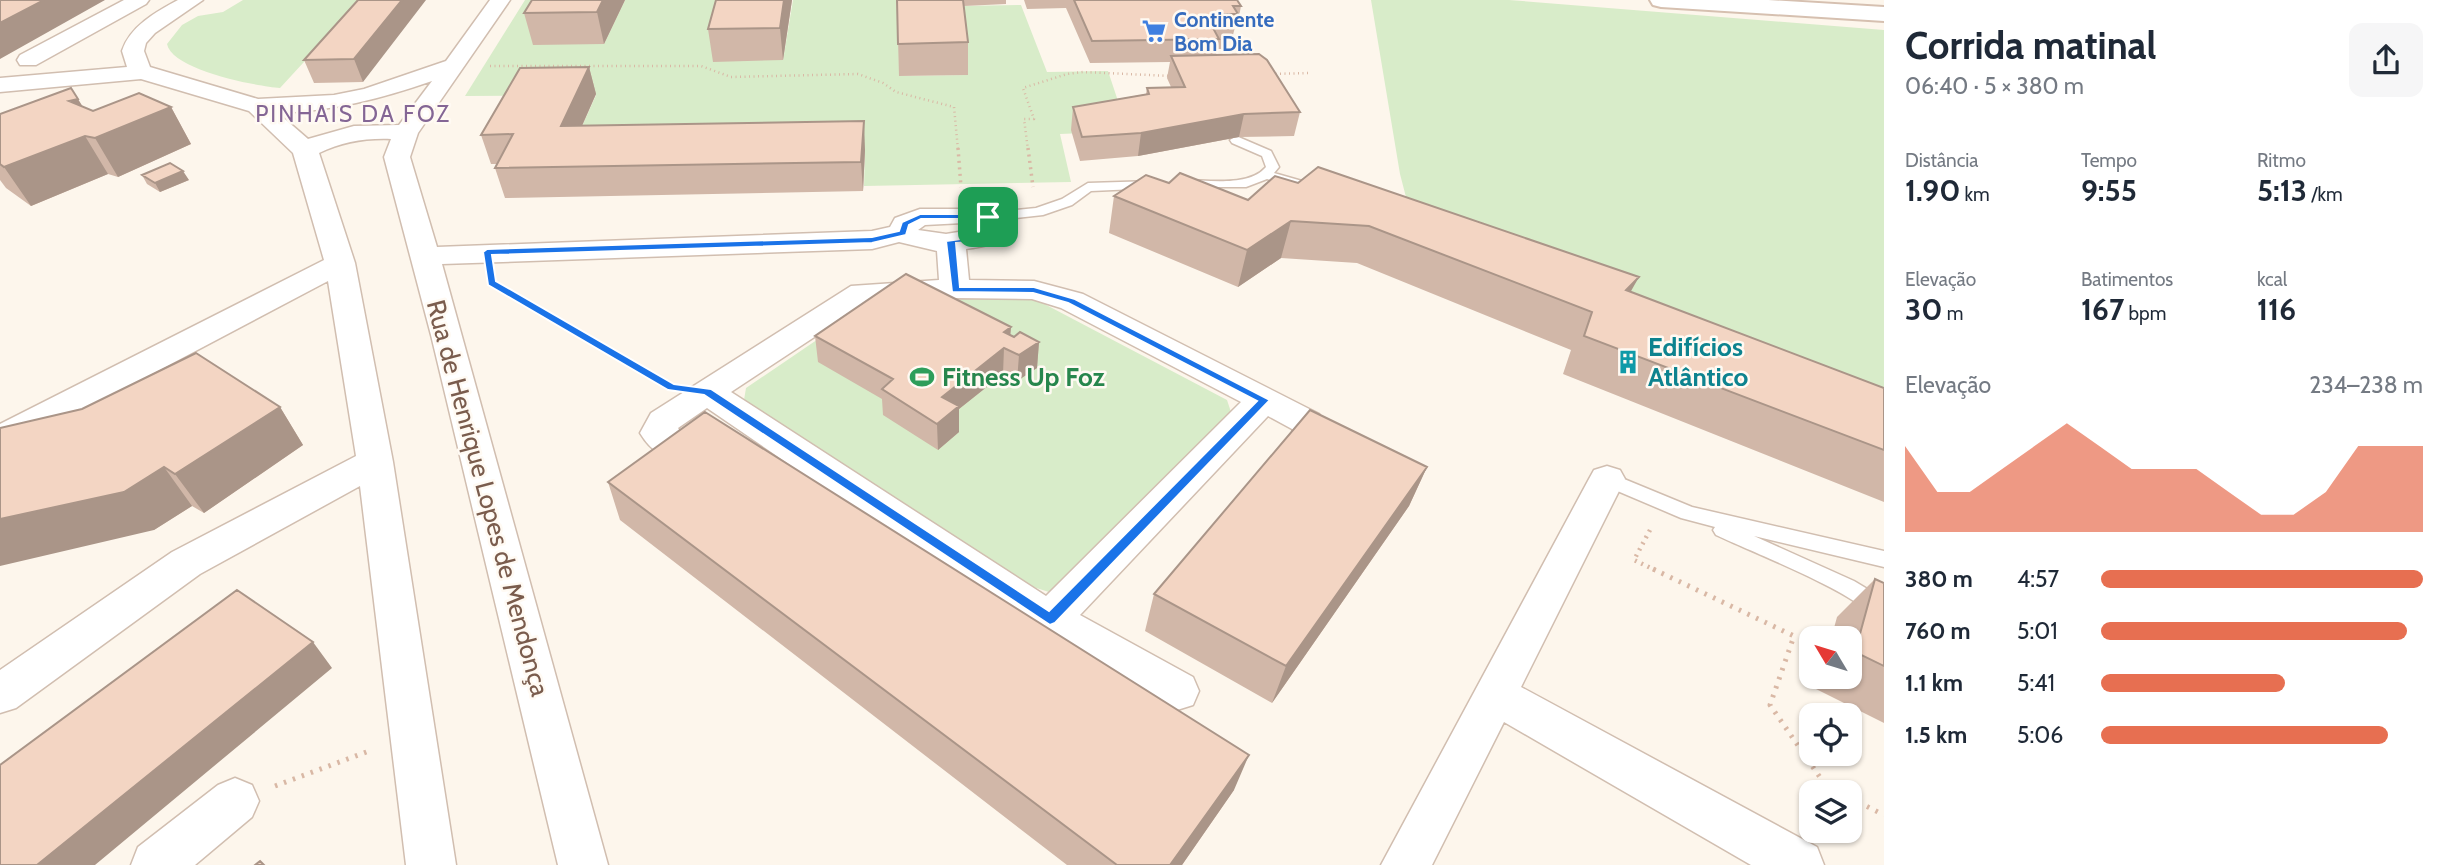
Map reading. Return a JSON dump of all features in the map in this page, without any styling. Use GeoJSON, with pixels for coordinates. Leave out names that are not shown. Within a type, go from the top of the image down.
{"type":"FeatureCollection","features":[{"type":"Feature","properties":{"kind":"street"},"geometry":{"type":"LineString","coordinates":[[28,60],[139,0]]}},
{"type":"Feature","properties":{"kind":"street"},"geometry":{"type":"LineString","coordinates":[[142,72],[134,59],[133,48],[139,37],[192,0]]}},
{"type":"Feature","properties":{"kind":"street","name":"Rua de Henrique Lopes de Mendonça"},"geometry":{"type":"LineString","coordinates":[[500,0],[406,133],[397,157],[450,348],[583,865]]}},
{"type":"Feature","properties":{"kind":"street"},"geometry":{"type":"LineString","coordinates":[[1661,0],[1884,14]]}},
{"type":"Feature","properties":{"kind":"street"},"geometry":{"type":"LineString","coordinates":[[0,85],[142,72],[257,106],[346,101],[451,66]]}},
{"type":"Feature","properties":{"kind":"street"},"geometry":{"type":"LineString","coordinates":[[257,106],[304,150],[340,263],[375,462],[431,865]]}},
{"type":"Feature","properties":{"kind":"street"},"geometry":{"type":"LineString","coordinates":[[304,150],[349,133],[379,130],[406,133]]}},
{"type":"Feature","properties":{"kind":"street"},"geometry":{"type":"LineString","coordinates":[[423,256],[872,240],[903,233],[905,224],[920,216],[967,224],[955,289]]}},
{"type":"Feature","properties":{"kind":"street"},"geometry":{"type":"LineString","coordinates":[[0,439],[340,263]]}},
{"type":"Feature","properties":{"kind":"street"},"geometry":{"type":"LineString","coordinates":[[671,445],[658,433],[663,421],[862,292],[955,289],[1034,290],[1072,301],[1307,422],[1312,436]]}},
{"type":"Feature","properties":{"kind":"street"},"geometry":{"type":"LineString","coordinates":[[707,391],[1050,619],[1177,691]]}},
{"type":"Feature","properties":{"kind":"street"},"geometry":{"type":"LineString","coordinates":[[1050,619],[1264,400]]}},
{"type":"Feature","properties":{"kind":"street"},"geometry":{"type":"LineString","coordinates":[[0,694],[186,563],[375,462]]}},
{"type":"Feature","properties":{"kind":"street"},"geometry":{"type":"LineString","coordinates":[[1406,865],[1607,479]]}},
{"type":"Feature","properties":{"kind":"street"},"geometry":{"type":"LineString","coordinates":[[1496,695],[1799,865]]}},
{"type":"Feature","properties":{"kind":"street"},"geometry":{"type":"LineString","coordinates":[[156,865],[235,801]]}},
{"type":"Feature","properties":{"kind":"lane"},"geometry":{"type":"LineString","coordinates":[[967,224],[1038,212],[1068,202],[1088,187],[1246,183],[1266,175],[1273,167],[1268,155],[1236,140]]}},
{"type":"Feature","properties":{"kind":"lane"},"geometry":{"type":"LineString","coordinates":[[1266,175],[1312,190]]}},
{"type":"Feature","properties":{"kind":"lane"},"geometry":{"type":"LineString","coordinates":[[1172,185],[1221,196]]}},
{"type":"Feature","properties":{"kind":"lane"},"geometry":{"type":"LineString","coordinates":[[1607,479],[1688,513],[1847,587],[1877,606],[1880,626]]}},
{"type":"Feature","properties":{"kind":"lane"},"geometry":{"type":"LineString","coordinates":[[1688,513],[1884,559]]}},
{"type":"Feature","properties":{"kind":"path"},"geometry":{"type":"LineString","coordinates":[[451,66],[701,66],[731,77],[858,74],[883,83],[896,92],[954,107],[967,224]]}},
{"type":"Feature","properties":{"kind":"path"},"geometry":{"type":"LineString","coordinates":[[1038,212],[1024,120],[1034,119],[1023,88],[1083,72],[1183,76]]}},
{"type":"Feature","properties":{"kind":"path"},"geometry":{"type":"LineString","coordinates":[[1259,74],[1309,73]]}},
{"type":"Feature","properties":{"kind":"path"},"geometry":{"type":"LineString","coordinates":[[487,252],[491,283],[672,388],[707,391]]}},
{"type":"Feature","properties":{"kind":"path"},"geometry":{"type":"LineString","coordinates":[[1663,503],[1634,560],[1794,636],[1770,705],[1822,780]]}},
{"type":"Feature","properties":{"kind":"path"},"geometry":{"type":"LineString","coordinates":[[235,801],[414,734]]}},
{"type":"Feature","properties":{"kind":"path"},"geometry":{"type":"LineString","coordinates":[[1862,804],[1884,815]]}},
{"type":"Feature","properties":{"kind":"green space"},"geometry":{"type":"Polygon","coordinates":[[[243,0],[361,0],[280,88],[216,75],[183,62],[172,53],[167,44],[182,25],[198,16],[223,12],[243,0]]]}},
{"type":"Feature","properties":{"kind":"green space"},"geometry":{"type":"Polygon","coordinates":[[[525,0],[558,0],[604,44],[625,0],[730,0],[783,60],[793,0],[898,0],[900,76],[967,75],[960,6],[1021,5],[1047,72],[1108,71],[1125,122],[1084,133],[1060,134],[1071,182],[864,186],[865,150],[569,155],[596,95],[465,96],[525,0]]]}},
{"type":"Feature","properties":{"kind":"green space"},"geometry":{"type":"Polygon","coordinates":[[[1371,0],[1509,0],[1884,30],[1884,404],[1407,201],[1400,174],[1371,0]]]}},
{"type":"Feature","properties":{"kind":"green space"},"geometry":{"type":"Polygon","coordinates":[[[1033,298],[1227,400],[1231,412],[1052,593],[1024,584],[744,400],[746,388],[877,299],[1033,298]]]}},
{"type":"Feature","properties":{"kind":"building"},"geometry":{"type":"Polygon","coordinates":[[[0,0],[44,0],[0,23],[0,0]]]}},
{"type":"Feature","properties":{"kind":"building"},"geometry":{"type":"Polygon","coordinates":[[[358,0],[402,0],[354,59],[304,60],[358,0]]]}},
{"type":"Feature","properties":{"kind":"building"},"geometry":{"type":"Polygon","coordinates":[[[532,0],[603,0],[597,12],[524,13],[532,0]]]}},
{"type":"Feature","properties":{"kind":"building"},"geometry":{"type":"Polygon","coordinates":[[[716,0],[784,0],[780,28],[708,29],[716,0]]]}},
{"type":"Feature","properties":{"kind":"building"},"geometry":{"type":"Polygon","coordinates":[[[897,0],[963,0],[968,42],[898,44],[897,0]]]}},
{"type":"Feature","properties":{"kind":"building"},"geometry":{"type":"Polygon","coordinates":[[[1074,0],[1237,0],[1241,6],[1233,6],[1238,14],[1220,14],[1227,27],[1213,28],[1219,39],[1092,41],[1074,0]]]}},
{"type":"Feature","properties":{"kind":"building"},"geometry":{"type":"Polygon","coordinates":[[[1259,54],[1267,60],[1300,112],[1244,114],[1141,133],[1082,137],[1073,107],[1149,94],[1147,88],[1185,87],[1171,56],[1259,54]]]}},
{"type":"Feature","properties":{"kind":"building"},"geometry":{"type":"Polygon","coordinates":[[[589,67],[561,126],[864,121],[861,162],[495,168],[513,134],[481,135],[520,68],[589,67]]]}},
{"type":"Feature","properties":{"kind":"building"},"geometry":{"type":"Polygon","coordinates":[[[71,88],[78,99],[69,101],[93,111],[139,93],[171,107],[95,138],[85,136],[4,167],[0,164],[0,114],[71,88]]]}},
{"type":"Feature","properties":{"kind":"building"},"geometry":{"type":"Polygon","coordinates":[[[170,163],[183,171],[155,183],[142,175],[170,163]]]}},
{"type":"Feature","properties":{"kind":"building"},"geometry":{"type":"Polygon","coordinates":[[[1318,167],[1639,277],[1626,290],[1884,388],[1884,450],[1584,336],[1592,312],[1369,226],[1291,221],[1247,250],[1114,196],[1146,175],[1169,183],[1180,173],[1248,200],[1275,176],[1298,183],[1318,167]]]}},
{"type":"Feature","properties":{"kind":"building","name":"Fitness Up Foz"},"geometry":{"type":"Polygon","coordinates":[[[906,274],[1011,327],[1004,332],[1014,337],[1020,332],[1039,342],[1019,355],[1004,348],[942,397],[959,406],[937,424],[882,389],[893,379],[815,336],[906,274]]]}},
{"type":"Feature","properties":{"kind":"building"},"geometry":{"type":"Polygon","coordinates":[[[196,353],[280,407],[175,474],[164,467],[124,492],[0,519],[0,428],[82,409],[196,353]]]}},
{"type":"Feature","properties":{"kind":"building"},"geometry":{"type":"Polygon","coordinates":[[[1310,410],[1427,467],[1286,666],[1154,594],[1310,410]]]}},
{"type":"Feature","properties":{"kind":"building"},"geometry":{"type":"Polygon","coordinates":[[[705,412],[1249,755],[1170,865],[1117,865],[608,482],[705,412]]]}},
{"type":"Feature","properties":{"kind":"building"},"geometry":{"type":"Polygon","coordinates":[[[1875,579],[1884,583],[1884,666],[1862,655],[1862,626],[1875,579]]]}},
{"type":"Feature","properties":{"kind":"building"},"geometry":{"type":"Polygon","coordinates":[[[237,590],[313,642],[37,865],[0,865],[0,765],[237,590]]]}},
{"type":"Feature","properties":{"kind":"place","name":"Continente Bom Dia"},"geometry":{"type":"Point","coordinates":[1154,31]}},
{"type":"Feature","properties":{"kind":"place","name":"Edifícios Atlântico"},"geometry":{"type":"Point","coordinates":[1628,362]}},
{"type":"Feature","properties":{"kind":"place","name":"Fitness Up Foz"},"geometry":{"type":"Point","coordinates":[922,377]}},
{"type":"Feature","properties":{"kind":"district","name":"PINHAIS DA FOZ"},"geometry":{"type":"Point","coordinates":[353,114]}},
{"type":"Feature","properties":{"kind":"route"},"geometry":{"type":"LineString","coordinates":[[920,216],[988,217],[997,224],[996,232],[985,238],[951,241],[955,289],[1034,290],[1072,301],[1264,400],[1050,619],[707,391],[672,388],[491,283],[487,252],[872,240],[903,233],[905,224],[920,216]]}}]}
